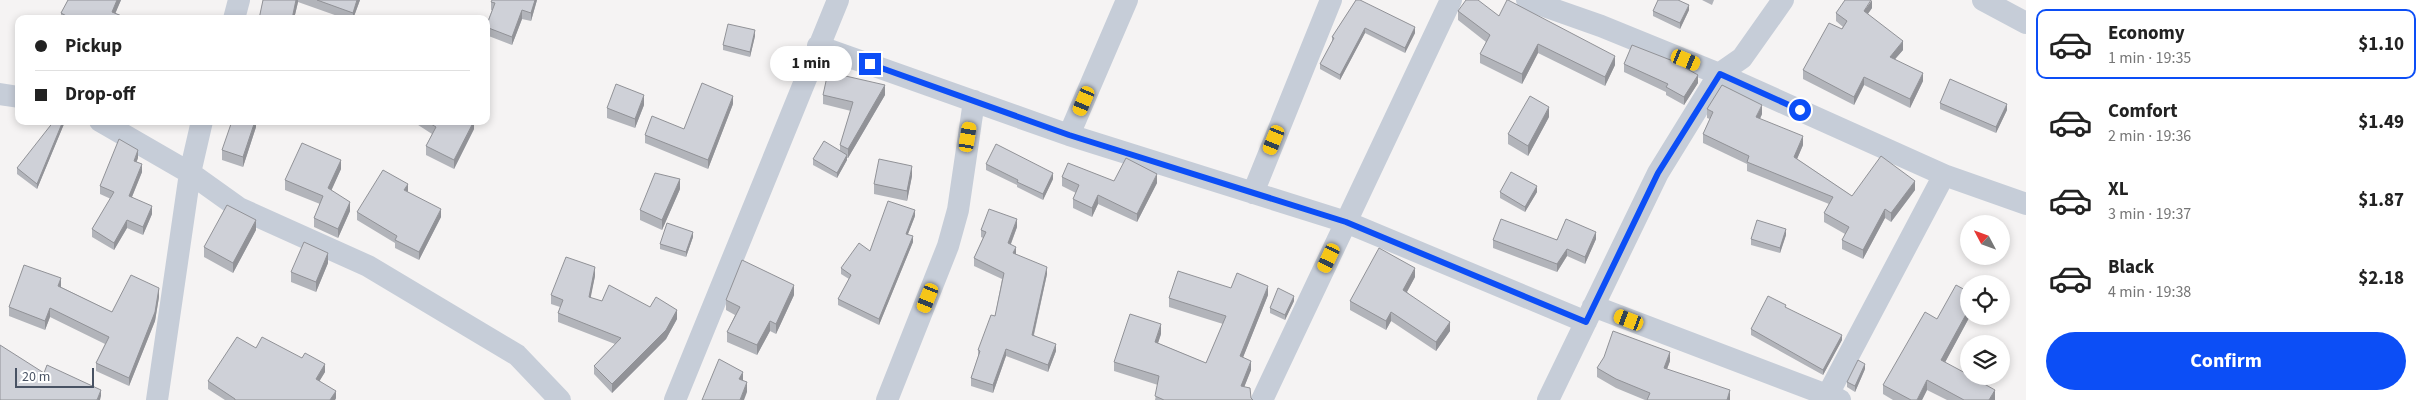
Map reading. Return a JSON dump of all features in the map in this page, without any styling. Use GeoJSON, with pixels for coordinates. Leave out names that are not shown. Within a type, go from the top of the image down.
{"type":"FeatureCollection","features":[{"type":"Feature","properties":{"kind":"street"},"geometry":{"type":"LineString","coordinates":[[235,15],[239,0]]}},
{"type":"Feature","properties":{"kind":"street"},"geometry":{"type":"LineString","coordinates":[[675,400],[838,0]]}},
{"type":"Feature","properties":{"kind":"street"},"geometry":{"type":"LineString","coordinates":[[1069,135],[1127,0]]}},
{"type":"Feature","properties":{"kind":"street"},"geometry":{"type":"LineString","coordinates":[[1253,193],[1331,0]]}},
{"type":"Feature","properties":{"kind":"street"},"geometry":{"type":"LineString","coordinates":[[1262,400],[1451,0]]}},
{"type":"Feature","properties":{"kind":"street"},"geometry":{"type":"LineString","coordinates":[[1527,0],[1602,26],[1720,74],[1944,175],[2026,204]]}},
{"type":"Feature","properties":{"kind":"street"},"geometry":{"type":"LineString","coordinates":[[1548,400],[1658,173],[1720,74],[1742,58],[1783,0]]}},
{"type":"Feature","properties":{"kind":"street"},"geometry":{"type":"LineString","coordinates":[[1983,0],[2026,23]]}},
{"type":"Feature","properties":{"kind":"street"},"geometry":{"type":"LineString","coordinates":[[818,46],[1069,135],[1346,222],[1589,314],[1831,399],[1944,175]]}},
{"type":"Feature","properties":{"kind":"street"},"geometry":{"type":"LineString","coordinates":[[0,94],[15,96]]}},
{"type":"Feature","properties":{"kind":"street"},"geometry":{"type":"LineString","coordinates":[[887,400],[948,246],[958,210],[974,101]]}},
{"type":"Feature","properties":{"kind":"street"},"geometry":{"type":"LineString","coordinates":[[107,125],[190,173],[239,208],[368,266],[517,355],[560,400]]}},
{"type":"Feature","properties":{"kind":"street"},"geometry":{"type":"LineString","coordinates":[[157,400],[190,173],[201,125]]}},
{"type":"Feature","properties":{"kind":"building"},"geometry":{"type":"Polygon","coordinates":[[[68,0],[117,0],[112,12],[119,15],[65,15],[61,13],[68,0]]]}},
{"type":"Feature","properties":{"kind":"building"},"geometry":{"type":"Polygon","coordinates":[[[263,0],[296,0],[293,15],[260,15],[263,0]]]}},
{"type":"Feature","properties":{"kind":"building"},"geometry":{"type":"Polygon","coordinates":[[[317,0],[357,0],[353,13],[317,0]]]}},
{"type":"Feature","properties":{"kind":"building"},"geometry":{"type":"Polygon","coordinates":[[[492,0],[535,0],[531,13],[522,10],[512,37],[490,29],[490,16],[495,3],[491,2],[492,0]]]}},
{"type":"Feature","properties":{"kind":"building"},"geometry":{"type":"Polygon","coordinates":[[[1356,0],[1360,0],[1415,27],[1405,48],[1365,28],[1340,75],[1320,64],[1334,38],[1332,37],[1356,0]]]}},
{"type":"Feature","properties":{"kind":"building"},"geometry":{"type":"Polygon","coordinates":[[[1466,0],[1478,0],[1499,16],[1508,0],[1615,56],[1605,77],[1538,44],[1522,74],[1480,54],[1490,35],[1458,11],[1466,0]]]}},
{"type":"Feature","properties":{"kind":"building"},"geometry":{"type":"Polygon","coordinates":[[[1658,0],[1678,0],[1689,5],[1680,23],[1653,11],[1658,0]]]}},
{"type":"Feature","properties":{"kind":"building"},"geometry":{"type":"Polygon","coordinates":[[[1845,0],[1871,0],[1864,11],[1903,41],[1890,57],[1923,73],[1910,99],[1864,77],[1854,97],[1803,70],[1829,23],[1842,29],[1847,21],[1836,13],[1845,0]]]}},
{"type":"Feature","properties":{"kind":"building"},"geometry":{"type":"Polygon","coordinates":[[[728,24],[755,30],[750,52],[723,45],[728,24]]]}},
{"type":"Feature","properties":{"kind":"building"},"geometry":{"type":"Polygon","coordinates":[[[1632,45],[1673,61],[1698,75],[1684,97],[1666,87],[1668,84],[1624,64],[1632,45]]]}},
{"type":"Feature","properties":{"kind":"building"},"geometry":{"type":"Polygon","coordinates":[[[828,72],[885,85],[848,149],[840,145],[853,102],[823,95],[828,72]]]}},
{"type":"Feature","properties":{"kind":"building"},"geometry":{"type":"Polygon","coordinates":[[[1950,79],[2007,104],[1996,127],[1940,103],[1950,79]]]}},
{"type":"Feature","properties":{"kind":"building"},"geometry":{"type":"Polygon","coordinates":[[[702,83],[733,96],[708,160],[645,135],[652,116],[684,129],[702,83]]]}},
{"type":"Feature","properties":{"kind":"building"},"geometry":{"type":"Polygon","coordinates":[[[616,84],[644,95],[635,119],[607,108],[616,84]]]}},
{"type":"Feature","properties":{"kind":"building"},"geometry":{"type":"Polygon","coordinates":[[[1722,85],[1762,105],[1756,117],[1803,136],[1794,157],[1852,196],[1881,156],[1915,181],[1891,213],[1885,209],[1863,250],[1842,240],[1849,227],[1824,213],[1833,197],[1747,162],[1749,156],[1703,134],[1713,112],[1707,109],[1722,85]]]}},
{"type":"Feature","properties":{"kind":"building"},"geometry":{"type":"Polygon","coordinates":[[[1530,96],[1549,107],[1528,146],[1508,134],[1530,96]]]}},
{"type":"Feature","properties":{"kind":"building"},"geometry":{"type":"Polygon","coordinates":[[[51,125],[61,125],[37,184],[17,168],[51,125]]]}},
{"type":"Feature","properties":{"kind":"building"},"geometry":{"type":"Polygon","coordinates":[[[231,125],[254,125],[243,157],[222,150],[231,125]]]}},
{"type":"Feature","properties":{"kind":"building"},"geometry":{"type":"Polygon","coordinates":[[[433,125],[472,125],[454,160],[426,146],[436,127],[433,125]]]}},
{"type":"Feature","properties":{"kind":"building"},"geometry":{"type":"Polygon","coordinates":[[[119,139],[138,150],[134,161],[142,164],[129,196],[152,206],[143,227],[127,220],[114,243],[92,229],[114,192],[100,186],[119,139]]]}},
{"type":"Feature","properties":{"kind":"building"},"geometry":{"type":"Polygon","coordinates":[[[824,141],[847,155],[837,173],[813,159],[824,141]]]}},
{"type":"Feature","properties":{"kind":"building"},"geometry":{"type":"Polygon","coordinates":[[[302,143],[341,160],[328,188],[350,202],[338,229],[314,218],[323,196],[285,180],[302,143]]]}},
{"type":"Feature","properties":{"kind":"building"},"geometry":{"type":"Polygon","coordinates":[[[996,144],[1053,173],[1043,194],[986,164],[996,144]]]}},
{"type":"Feature","properties":{"kind":"building"},"geometry":{"type":"Polygon","coordinates":[[[1126,158],[1157,174],[1137,214],[1098,195],[1092,208],[1073,199],[1079,185],[1062,177],[1068,163],[1114,181],[1126,158]]]}},
{"type":"Feature","properties":{"kind":"building"},"geometry":{"type":"Polygon","coordinates":[[[879,159],[912,166],[907,191],[874,184],[879,159]]]}},
{"type":"Feature","properties":{"kind":"building"},"geometry":{"type":"Polygon","coordinates":[[[383,170],[408,184],[404,190],[441,209],[419,252],[395,240],[397,236],[357,212],[383,170]]]}},
{"type":"Feature","properties":{"kind":"building"},"geometry":{"type":"Polygon","coordinates":[[[1511,172],[1537,186],[1525,207],[1500,192],[1511,172]]]}},
{"type":"Feature","properties":{"kind":"building"},"geometry":{"type":"Polygon","coordinates":[[[655,173],[680,179],[662,220],[640,210],[655,173]]]}},
{"type":"Feature","properties":{"kind":"building"},"geometry":{"type":"Polygon","coordinates":[[[888,201],[915,210],[906,234],[913,236],[879,319],[838,299],[851,275],[841,268],[859,243],[870,251],[888,201]]]}},
{"type":"Feature","properties":{"kind":"building"},"geometry":{"type":"Polygon","coordinates":[[[227,205],[256,220],[233,263],[204,247],[227,205]]]}},
{"type":"Feature","properties":{"kind":"building"},"geometry":{"type":"Polygon","coordinates":[[[989,209],[1017,219],[1008,243],[1016,247],[1013,253],[1047,267],[1032,335],[1056,344],[1048,365],[1006,349],[993,385],[971,378],[980,351],[978,350],[991,315],[995,316],[1004,273],[974,258],[986,232],[981,230],[989,209]]]}},
{"type":"Feature","properties":{"kind":"building"},"geometry":{"type":"Polygon","coordinates":[[[1501,219],[1557,240],[1566,219],[1596,232],[1585,257],[1567,249],[1557,264],[1493,240],[1501,219]]]}},
{"type":"Feature","properties":{"kind":"building"},"geometry":{"type":"Polygon","coordinates":[[[1757,220],[1786,229],[1780,248],[1751,239],[1757,220]]]}},
{"type":"Feature","properties":{"kind":"building"},"geometry":{"type":"Polygon","coordinates":[[[667,223],[693,232],[686,252],[660,244],[667,223]]]}},
{"type":"Feature","properties":{"kind":"building"},"geometry":{"type":"Polygon","coordinates":[[[304,242],[328,253],[316,282],[291,272],[304,242]]]}},
{"type":"Feature","properties":{"kind":"building"},"geometry":{"type":"Polygon","coordinates":[[[1379,248],[1415,268],[1403,290],[1450,322],[1436,342],[1391,312],[1386,321],[1350,301],[1379,248]]]}},
{"type":"Feature","properties":{"kind":"building"},"geometry":{"type":"Polygon","coordinates":[[[566,257],[595,267],[589,297],[602,301],[609,285],[650,307],[656,297],[677,310],[666,330],[612,384],[594,366],[621,338],[558,313],[563,300],[551,295],[566,257]]]}},
{"type":"Feature","properties":{"kind":"building"},"geometry":{"type":"Polygon","coordinates":[[[742,260],[794,285],[776,324],[770,321],[757,345],[727,332],[740,307],[726,300],[742,260]]]}},
{"type":"Feature","properties":{"kind":"building"},"geometry":{"type":"Polygon","coordinates":[[[24,265],[61,278],[58,286],[112,312],[131,275],[159,288],[155,312],[129,378],[96,363],[109,337],[50,308],[45,321],[9,307],[24,265]]]}},
{"type":"Feature","properties":{"kind":"building"},"geometry":{"type":"Polygon","coordinates":[[[1178,271],[1231,288],[1237,273],[1268,286],[1240,356],[1251,361],[1241,386],[1250,388],[1253,400],[1164,400],[1155,396],[1159,376],[1114,362],[1130,314],[1161,324],[1155,342],[1206,363],[1226,316],[1169,298],[1178,271]]]}},
{"type":"Feature","properties":{"kind":"building"},"geometry":{"type":"Polygon","coordinates":[[[1956,285],[1960,287],[1960,325],[1941,360],[1960,370],[1960,385],[1986,385],[1995,390],[1989,400],[1964,400],[1927,380],[1917,400],[1911,400],[1883,385],[1925,312],[1937,319],[1956,285]]]}},
{"type":"Feature","properties":{"kind":"building"},"geometry":{"type":"Polygon","coordinates":[[[1278,288],[1294,296],[1285,315],[1270,308],[1278,288]]]}},
{"type":"Feature","properties":{"kind":"building"},"geometry":{"type":"Polygon","coordinates":[[[1768,296],[1786,305],[1785,307],[1842,335],[1823,370],[1751,329],[1768,296]]]}},
{"type":"Feature","properties":{"kind":"building"},"geometry":{"type":"Polygon","coordinates":[[[1613,331],[1670,352],[1664,368],[1730,390],[1727,400],[1647,400],[1650,393],[1616,379],[1597,368],[1604,357],[1613,331]]]}},
{"type":"Feature","properties":{"kind":"building"},"geometry":{"type":"Polygon","coordinates":[[[237,337],[256,348],[262,337],[302,358],[305,353],[325,364],[316,379],[336,391],[330,400],[235,400],[208,381],[237,337]]]}},
{"type":"Feature","properties":{"kind":"building"},"geometry":{"type":"Polygon","coordinates":[[[0,345],[44,373],[47,365],[101,390],[97,400],[0,400],[0,345]]]}},
{"type":"Feature","properties":{"kind":"building"},"geometry":{"type":"Polygon","coordinates":[[[719,359],[743,372],[739,379],[747,382],[740,400],[702,400],[719,359]]]}},
{"type":"Feature","properties":{"kind":"building"},"geometry":{"type":"Polygon","coordinates":[[[1858,360],[1865,364],[1855,386],[1847,382],[1858,360]]]}},
{"type":"Feature","properties":{"kind":"route"},"geometry":{"type":"LineString","coordinates":[[870,64],[1069,135],[1346,222],[1586,322],[1658,173],[1720,74],[1800,110]]}}]}
